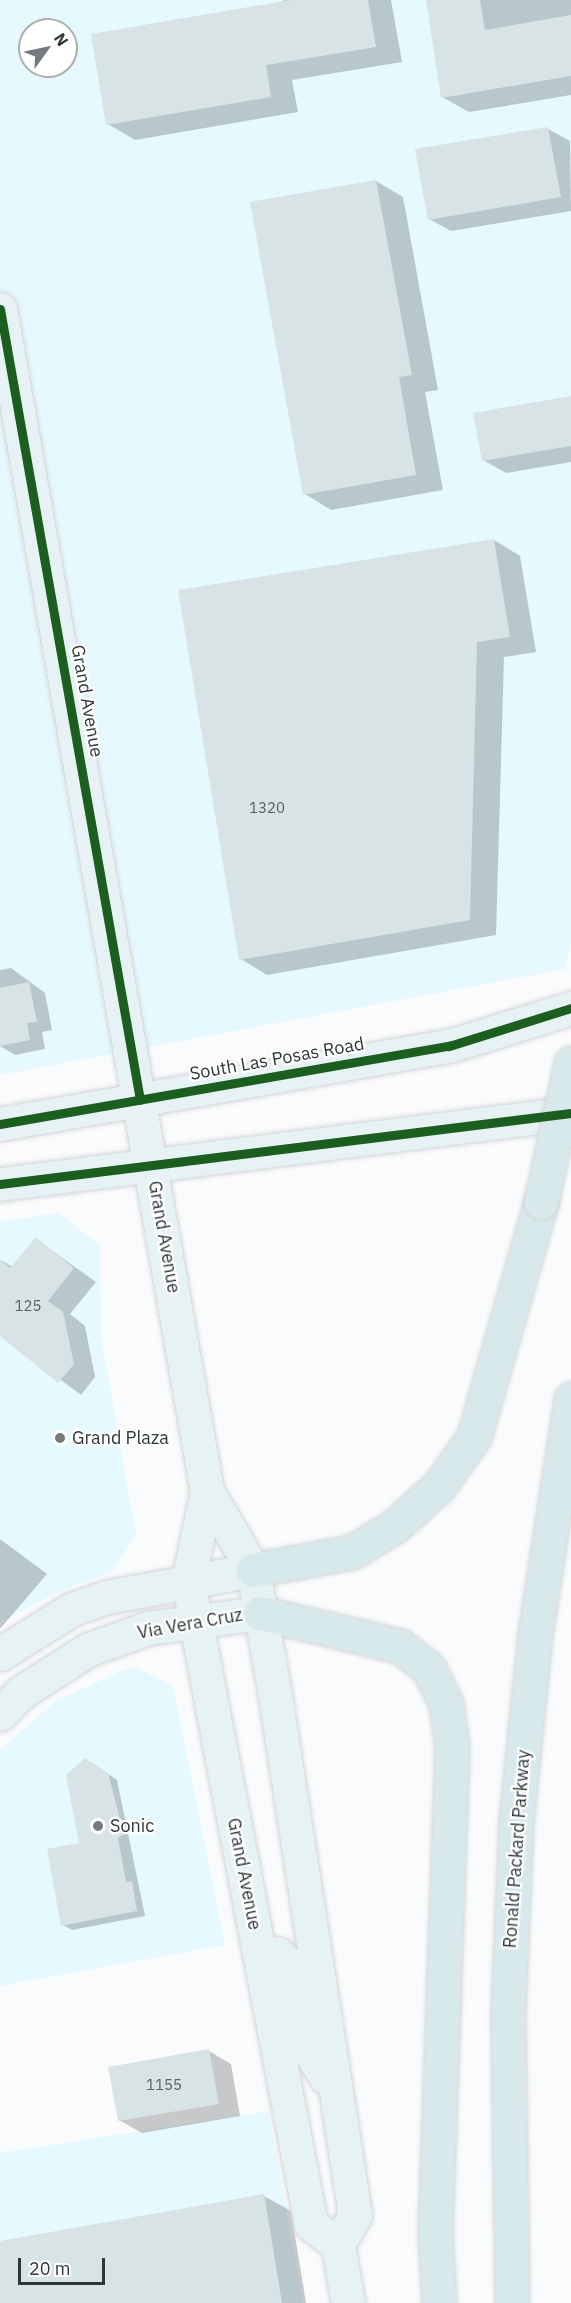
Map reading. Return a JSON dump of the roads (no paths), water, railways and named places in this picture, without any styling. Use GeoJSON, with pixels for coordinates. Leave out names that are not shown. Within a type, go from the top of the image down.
{"type":"FeatureCollection","features":[{"type":"Feature","properties":{"kind":"highway"},"geometry":{"type":"LineString","coordinates":[[253,1570],[352,1552],[395,1526],[439,1486],[474,1437],[541,1202],[571,1063]]}},
{"type":"Feature","properties":{"kind":"highway","name":"Ronald Packard Parkway"},"geometry":{"type":"LineString","coordinates":[[512,2303],[508,2012],[516,1822],[535,1635],[571,1399]]}},
{"type":"Feature","properties":{"kind":"highway"},"geometry":{"type":"LineString","coordinates":[[260,1613],[400,1646],[429,1669],[446,1704],[452,1747],[435,2231],[440,2303]]}},
{"type":"Feature","properties":{"kind":"main road","name":"Grand Avenue"},"geometry":{"type":"LineString","coordinates":[[0,309],[207,1491],[253,1570],[355,2215],[338,2245],[311,2224],[188,1581],[207,1491]]}},
{"type":"Feature","properties":{"kind":"main road","name":"South Las Posas Road"},"geometry":{"type":"LineString","coordinates":[[0,1124],[449,1046],[564,1009]]}},
{"type":"Feature","properties":{"kind":"main road"},"geometry":{"type":"LineString","coordinates":[[0,1184],[503,1124],[571,1113]]}},
{"type":"Feature","properties":{"kind":"main road"},"geometry":{"type":"LineString","coordinates":[[0,1654],[72,1609],[188,1581],[253,1570]]}},
{"type":"Feature","properties":{"kind":"main road","name":"Via Vera Cruz"},"geometry":{"type":"LineString","coordinates":[[0,1714],[20,1693],[87,1650],[148,1628],[260,1613]]}},
{"type":"Feature","properties":{"kind":"main road"},"geometry":{"type":"LineString","coordinates":[[259,1953],[278,1954],[286,1962],[312,2055],[338,2096]]}},
{"type":"Feature","properties":{"kind":"main road"},"geometry":{"type":"LineString","coordinates":[[338,2245],[348,2303]]}},
{"type":"Feature","properties":{"kind":"place","name":"Grand Plaza"},"geometry":{"type":"Point","coordinates":[60,1438]}},
{"type":"Feature","properties":{"kind":"place","name":"Sonic"},"geometry":{"type":"Point","coordinates":[98,1826]}}]}
